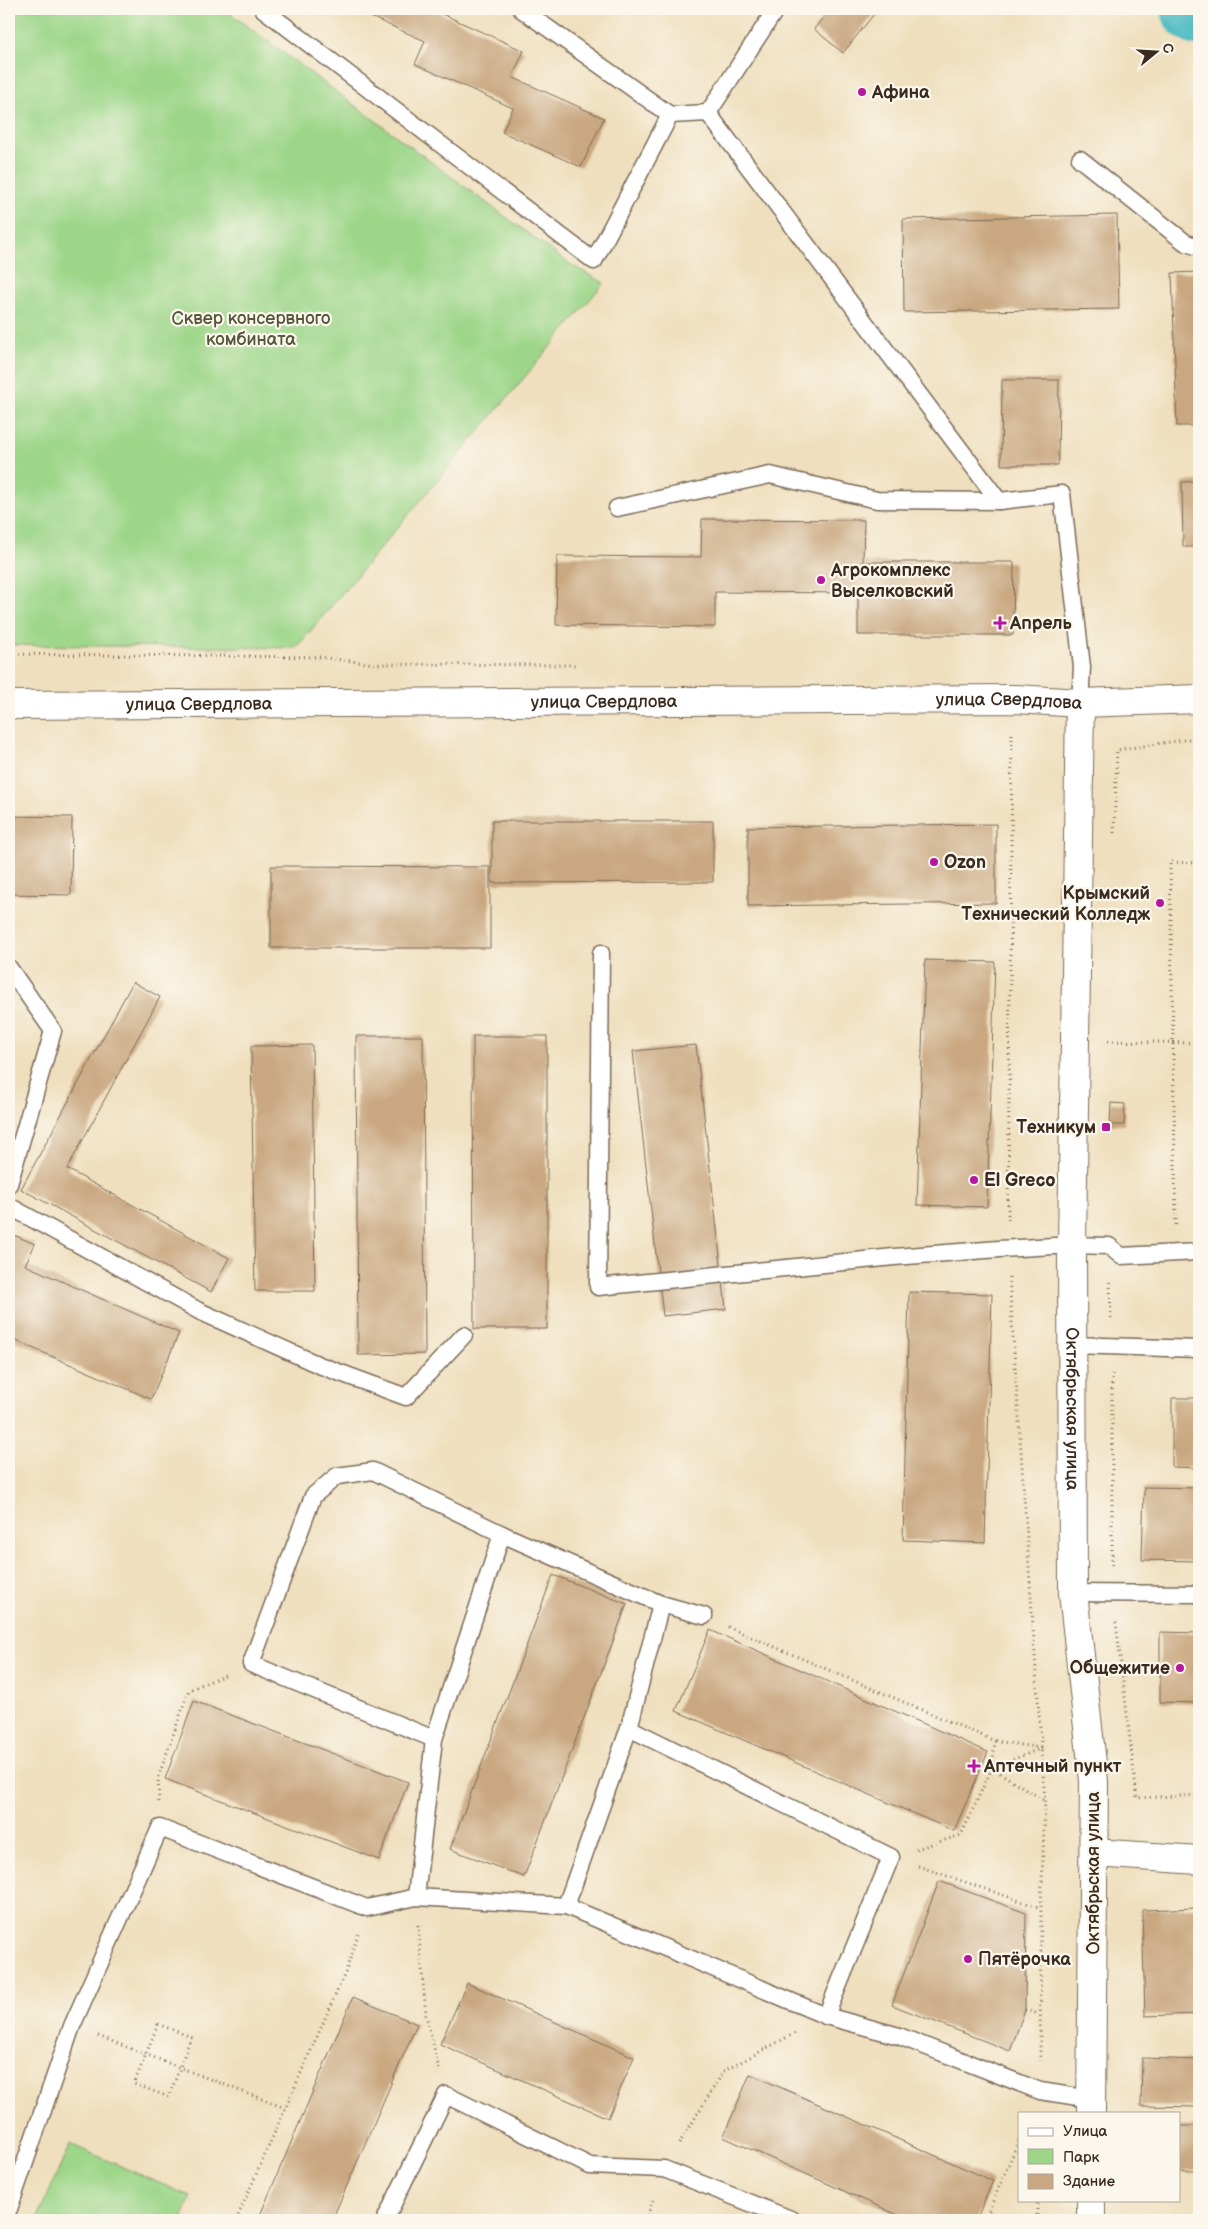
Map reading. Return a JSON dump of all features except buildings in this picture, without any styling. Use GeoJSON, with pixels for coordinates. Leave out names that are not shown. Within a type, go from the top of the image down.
{"type":"FeatureCollection","features":[{"type":"Feature","properties":{"kind":"street","name":"улица Свердлова"},"geometry":{"type":"LineString","coordinates":[[9,704],[1006,699],[1080,703],[1199,699]]}},
{"type":"Feature","properties":{"kind":"street","name":"Октябрьская улица"},"geometry":{"type":"LineString","coordinates":[[1080,703],[1072,1246],[1073,1593],[1094,1781],[1091,2106]]}},
{"type":"Feature","properties":{"kind":"street"},"geometry":{"type":"LineString","coordinates":[[1094,1853],[1199,1860]]}},
{"type":"Feature","properties":{"kind":"street"},"geometry":{"type":"LineString","coordinates":[[1091,2202],[1091,2220]]}},
{"type":"Feature","properties":{"kind":"lane"},"geometry":{"type":"LineString","coordinates":[[264,9],[594,262],[670,115]]}},
{"type":"Feature","properties":{"kind":"lane"},"geometry":{"type":"LineString","coordinates":[[521,9],[670,115],[708,113]]}},
{"type":"Feature","properties":{"kind":"lane"},"geometry":{"type":"LineString","coordinates":[[708,113],[776,9]]}},
{"type":"Feature","properties":{"kind":"lane"},"geometry":{"type":"LineString","coordinates":[[708,113],[1000,500]]}},
{"type":"Feature","properties":{"kind":"lane"},"geometry":{"type":"LineString","coordinates":[[1080,159],[1186,242],[1199,247]]}},
{"type":"Feature","properties":{"kind":"lane"},"geometry":{"type":"LineString","coordinates":[[617,508],[770,475],[877,500],[1000,500],[1062,494],[1082,667],[1080,703]]}},
{"type":"Feature","properties":{"kind":"lane"},"geometry":{"type":"LineString","coordinates":[[601,953],[598,1287],[894,1257],[1007,1249],[1109,1246],[1121,1256],[1199,1252]]}},
{"type":"Feature","properties":{"kind":"lane"},"geometry":{"type":"LineString","coordinates":[[9,968],[53,1031],[9,1184]]}},
{"type":"Feature","properties":{"kind":"lane"},"geometry":{"type":"LineString","coordinates":[[9,1206],[199,1311],[319,1365],[406,1397],[464,1335]]}},
{"type":"Feature","properties":{"kind":"lane"},"geometry":{"type":"LineString","coordinates":[[1072,1345],[1199,1349]]}},
{"type":"Feature","properties":{"kind":"lane"},"geometry":{"type":"LineString","coordinates":[[434,1739],[251,1664],[313,1496],[337,1476],[373,1471],[502,1534],[661,1604],[704,1616]]}},
{"type":"Feature","properties":{"kind":"lane"},"geometry":{"type":"LineString","coordinates":[[416,1897],[434,1739],[502,1534]]}},
{"type":"Feature","properties":{"kind":"lane"},"geometry":{"type":"LineString","coordinates":[[1073,1593],[1199,1594]]}},
{"type":"Feature","properties":{"kind":"lane"},"geometry":{"type":"LineString","coordinates":[[566,1906],[629,1728],[661,1604]]}},
{"type":"Feature","properties":{"kind":"lane"},"geometry":{"type":"LineString","coordinates":[[629,1728],[891,1857],[826,2016]]}},
{"type":"Feature","properties":{"kind":"lane"},"geometry":{"type":"LineString","coordinates":[[9,2209],[72,2026],[160,1828],[367,1908],[416,1897],[566,1906],[826,2016],[899,2036],[1040,2091],[1091,2106]]}},
{"type":"Feature","properties":{"kind":"lane"},"geometry":{"type":"LineString","coordinates":[[385,2220],[446,2095],[590,2166],[664,2168],[793,2220]]}},
{"type":"Feature","properties":{"kind":"path"},"geometry":{"type":"LineString","coordinates":[[9,654],[319,657],[374,664],[584,666]]}},
{"type":"Feature","properties":{"kind":"path"},"geometry":{"type":"LineString","coordinates":[[1012,734],[1007,1249],[1045,1801],[1041,1908],[1040,2091]]}},
{"type":"Feature","properties":{"kind":"path"},"geometry":{"type":"LineString","coordinates":[[1177,1253],[1170,862],[1199,863]]}},
{"type":"Feature","properties":{"kind":"path"},"geometry":{"type":"LineString","coordinates":[[1107,1041],[1199,1043]]}},
{"type":"Feature","properties":{"kind":"path"},"geometry":{"type":"LineString","coordinates":[[704,1616],[995,1741],[1042,1748]]}},
{"type":"Feature","properties":{"kind":"path"},"geometry":{"type":"LineString","coordinates":[[160,1828],[158,1778],[189,1690],[251,1664]]}},
{"type":"Feature","properties":{"kind":"path"},"geometry":{"type":"LineString","coordinates":[[891,1857],[961,1835],[992,1768],[995,1741]]}},
{"type":"Feature","properties":{"kind":"path"},"geometry":{"type":"LineString","coordinates":[[992,1768],[1042,1748]]}},
{"type":"Feature","properties":{"kind":"path"},"geometry":{"type":"LineString","coordinates":[[992,1768],[1045,1801]]}},
{"type":"Feature","properties":{"kind":"path"},"geometry":{"type":"LineString","coordinates":[[1137,1798],[1199,1795]]}},
{"type":"Feature","properties":{"kind":"path"},"geometry":{"type":"LineString","coordinates":[[891,1857],[1041,1908]]}},
{"type":"Feature","properties":{"kind":"path"},"geometry":{"type":"LineString","coordinates":[[416,1897],[426,2015],[446,2095]]}},
{"type":"Feature","properties":{"kind":"path"},"geometry":{"type":"LineString","coordinates":[[236,2220],[346,1971],[367,1908]]}},
{"type":"Feature","properties":{"kind":"path"},"geometry":{"type":"LineString","coordinates":[[1025,2010],[1040,2014]]}},
{"type":"Feature","properties":{"kind":"path"},"geometry":{"type":"LineString","coordinates":[[724,2071],[826,2016]]}},
{"type":"Feature","properties":{"kind":"path"},"geometry":{"type":"LineString","coordinates":[[158,2024],[191,2037],[180,2068],[169,2097],[134,2084],[158,2024]]}},
{"type":"Feature","properties":{"kind":"path"},"geometry":{"type":"LineString","coordinates":[[72,2026],[285,2108]]}},
{"type":"Feature","properties":{"kind":"path"},"geometry":{"type":"LineString","coordinates":[[985,2220],[1018,2142]]}},
{"type":"Feature","properties":{"kind":"path"},"geometry":{"type":"LineString","coordinates":[[1037,2202],[1037,2220]]}},
{"type":"Feature","properties":{"kind":"green space","name":"Сквер консервного комбината"},"geometry":{"type":"Polygon","coordinates":[[[9,9],[224,9],[568,263],[604,283],[296,648],[9,645],[9,9]]]}},
{"type":"Feature","properties":{"kind":"green space"},"geometry":{"type":"Polygon","coordinates":[[[70,2144],[191,2197],[182,2220],[37,2220],[70,2144]]]}},
{"type":"Feature","properties":{"kind":"waterway"},"geometry":{"type":"LineString","coordinates":[[1195,9],[1199,12]]}},
{"type":"Feature","properties":{"kind":"place","name":"Афина"},"geometry":{"type":"Point","coordinates":[862,92]}},
{"type":"Feature","properties":{"kind":"place","name":"Агрокомплекс Выселковский"},"geometry":{"type":"Point","coordinates":[821,580]}},
{"type":"Feature","properties":{"kind":"place","name":"Апрель"},"geometry":{"type":"Point","coordinates":[1000,623]}},
{"type":"Feature","properties":{"kind":"place","name":"Ozon"},"geometry":{"type":"Point","coordinates":[934,862]}},
{"type":"Feature","properties":{"kind":"place","name":"Крымский Технический Колледж"},"geometry":{"type":"Point","coordinates":[1160,903]}},
{"type":"Feature","properties":{"kind":"place","name":"Техникум"},"geometry":{"type":"Point","coordinates":[1106,1127]}},
{"type":"Feature","properties":{"kind":"place","name":"El Greco"},"geometry":{"type":"Point","coordinates":[974,1180]}},
{"type":"Feature","properties":{"kind":"place","name":"Общежитие"},"geometry":{"type":"Point","coordinates":[1180,1668]}},
{"type":"Feature","properties":{"kind":"place","name":"Аптечный пункт"},"geometry":{"type":"Point","coordinates":[974,1766]}},
{"type":"Feature","properties":{"kind":"place","name":"Пятёрочка"},"geometry":{"type":"Point","coordinates":[968,1959]}}]}
